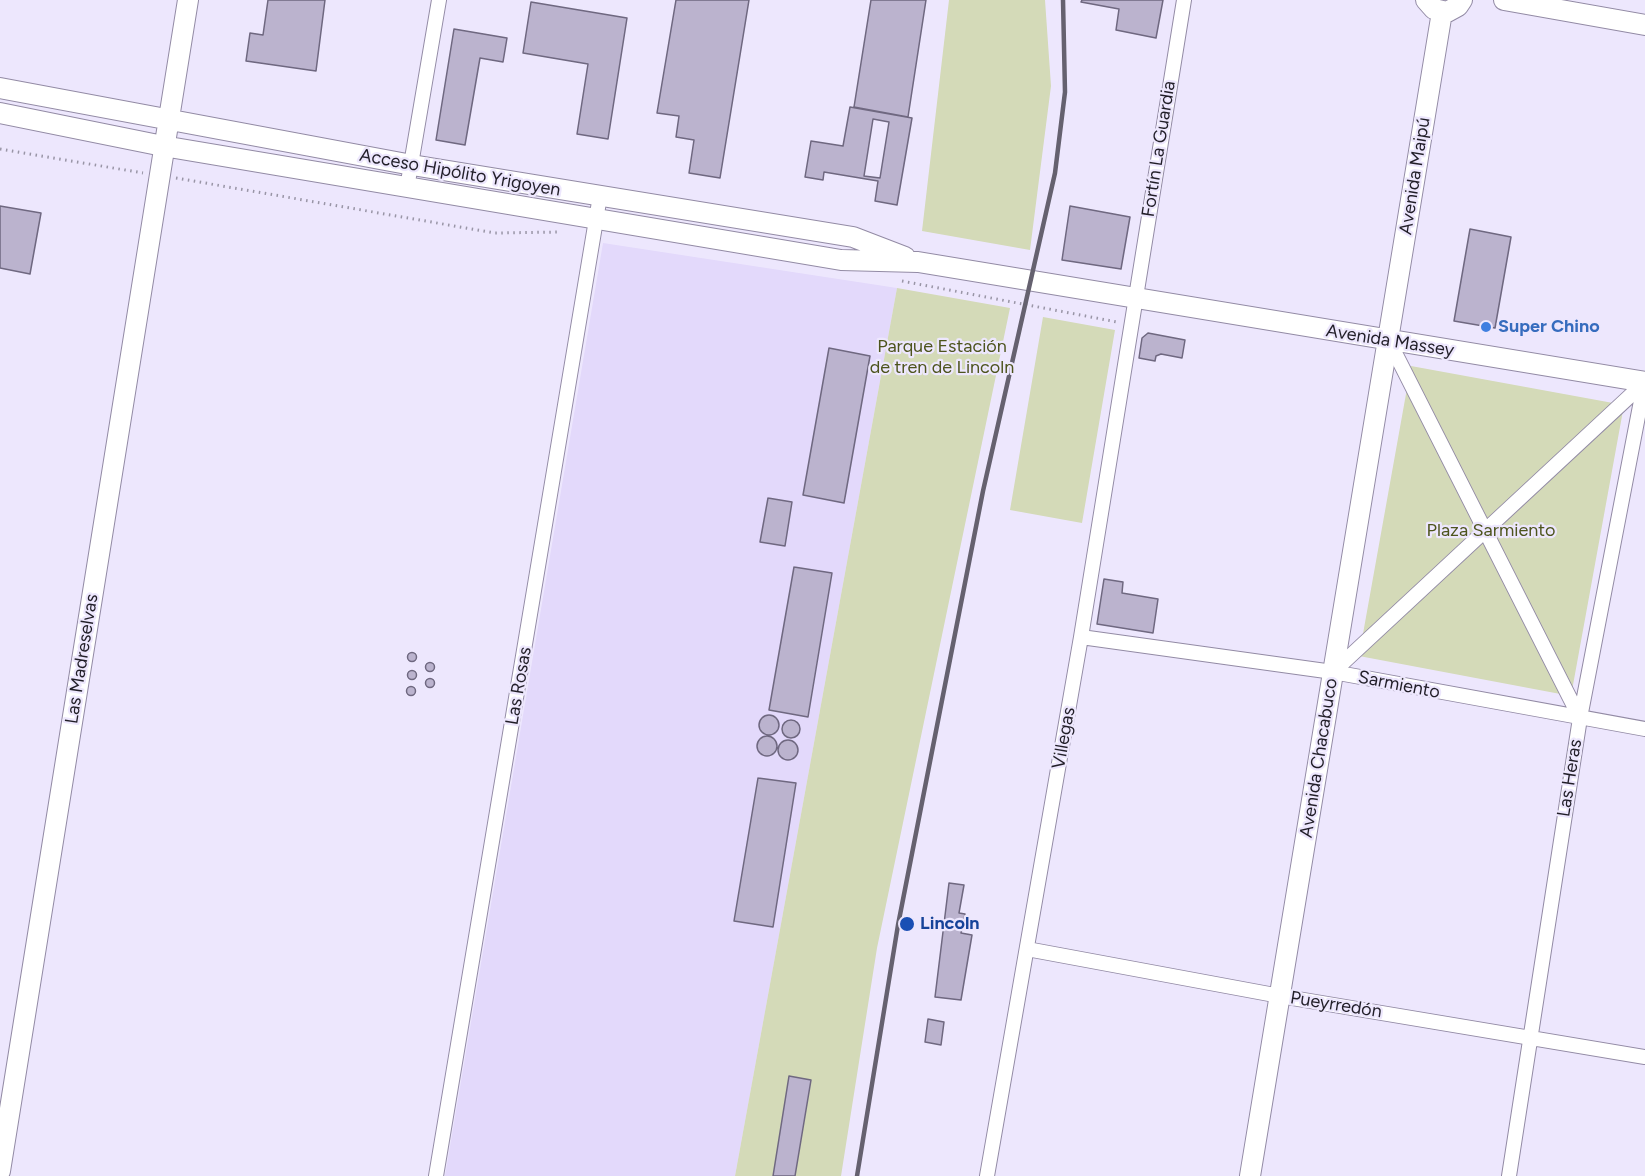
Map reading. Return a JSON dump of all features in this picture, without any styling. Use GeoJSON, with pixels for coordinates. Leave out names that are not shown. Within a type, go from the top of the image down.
{"type":"FeatureCollection","features":[{"type":"Feature","properties":{"kind":"main road","name":"Las Madreselvas"},"geometry":{"type":"LineString","coordinates":[[0,1171],[188,0]]}},
{"type":"Feature","properties":{"kind":"main road"},"geometry":{"type":"LineString","coordinates":[[1434,6],[1453,10],[1462,0]]}},
{"type":"Feature","properties":{"kind":"main road"},"geometry":{"type":"LineString","coordinates":[[1504,0],[1645,25]]}},
{"type":"Feature","properties":{"kind":"main road","name":"Avenida Maipú"},"geometry":{"type":"LineString","coordinates":[[1389,341],[1434,6]]}},
{"type":"Feature","properties":{"kind":"main road","name":"Acceso Hipólito Yrigoyen"},"geometry":{"type":"LineString","coordinates":[[0,88],[412,165],[853,237],[918,262]]}},
{"type":"Feature","properties":{"kind":"main road","name":"Acceso Hipólito Yrigoyen"},"geometry":{"type":"LineString","coordinates":[[0,113],[163,146],[841,260],[918,262],[1134,298]]}},
{"type":"Feature","properties":{"kind":"main road","name":"Avenida Massey"},"geometry":{"type":"LineString","coordinates":[[1134,298],[1645,381]]}},
{"type":"Feature","properties":{"kind":"main road","name":"Avenida Chacabuco"},"geometry":{"type":"LineString","coordinates":[[1250,1176],[1389,341]]}},
{"type":"Feature","properties":{"kind":"street"},"geometry":{"type":"LineString","coordinates":[[407,188],[439,0]]}},
{"type":"Feature","properties":{"kind":"street","name":"Fortín La Guardia"},"geometry":{"type":"LineString","coordinates":[[1134,298],[1184,0]]}},
{"type":"Feature","properties":{"kind":"street","name":"Las Rosas"},"geometry":{"type":"LineString","coordinates":[[436,1176],[600,196]]}},
{"type":"Feature","properties":{"kind":"street","name":"Villegas"},"geometry":{"type":"LineString","coordinates":[[987,1176],[1081,637],[1134,298]]}},
{"type":"Feature","properties":{"kind":"street"},"geometry":{"type":"LineString","coordinates":[[1389,341],[1580,718]]}},
{"type":"Feature","properties":{"kind":"street"},"geometry":{"type":"LineString","coordinates":[[1333,672],[1645,381]]}},
{"type":"Feature","properties":{"kind":"street","name":"Las Heras"},"geometry":{"type":"LineString","coordinates":[[1509,1176],[1580,718],[1645,381]]}},
{"type":"Feature","properties":{"kind":"street","name":"Sarmiento"},"geometry":{"type":"LineString","coordinates":[[1081,637],[1333,672],[1645,729]]}},
{"type":"Feature","properties":{"kind":"street","name":"Pueyrredón"},"geometry":{"type":"LineString","coordinates":[[1028,949],[1280,996],[1645,1057]]}},
{"type":"Feature","properties":{"kind":"path"},"geometry":{"type":"LineString","coordinates":[[0,148],[495,232],[562,232]]}},
{"type":"Feature","properties":{"kind":"path"},"geometry":{"type":"LineString","coordinates":[[897,280],[1131,324]]}},
{"type":"Feature","properties":{"kind":"shaded area"},"geometry":{"type":"Polygon","coordinates":[[[603,243],[897,288],[735,1176],[445,1176],[603,243]]]}},
{"type":"Feature","properties":{"kind":"green space"},"geometry":{"type":"Polygon","coordinates":[[[949,0],[1045,0],[1051,86],[1030,250],[922,231],[949,0]]]}},
{"type":"Feature","properties":{"kind":"green space","name":"Parque Estación de tren de Lincoln"},"geometry":{"type":"Polygon","coordinates":[[[897,288],[1010,308],[877,948],[841,1176],[735,1176],[897,288]]]}},
{"type":"Feature","properties":{"kind":"green space"},"geometry":{"type":"Polygon","coordinates":[[[1043,317],[1115,330],[1082,523],[1010,510],[1043,317]]]}},
{"type":"Feature","properties":{"kind":"green space","name":"Plaza Sarmiento"},"geometry":{"type":"Polygon","coordinates":[[[1411,366],[1624,405],[1571,696],[1359,656],[1411,366]]]}},
{"type":"Feature","properties":{"kind":"building"},"geometry":{"type":"Polygon","coordinates":[[[268,0],[325,0],[316,71],[246,61],[250,33],[263,35],[268,0]]]}},
{"type":"Feature","properties":{"kind":"building"},"geometry":{"type":"Polygon","coordinates":[[[676,0],[749,0],[720,178],[689,173],[694,140],[676,137],[679,116],[657,113],[676,0]]]}},
{"type":"Feature","properties":{"kind":"building"},"geometry":{"type":"Polygon","coordinates":[[[871,0],[926,0],[908,117],[854,107],[871,0]]]}},
{"type":"Feature","properties":{"kind":"building"},"geometry":{"type":"Polygon","coordinates":[[[1082,0],[1163,0],[1156,38],[1116,30],[1119,9],[1081,2],[1082,0]]]}},
{"type":"Feature","properties":{"kind":"building"},"geometry":{"type":"Polygon","coordinates":[[[531,2],[627,18],[608,139],[577,134],[588,64],[523,53],[531,2]]]}},
{"type":"Feature","properties":{"kind":"building"},"geometry":{"type":"Polygon","coordinates":[[[454,29],[507,38],[503,62],[480,58],[465,145],[436,140],[454,29]]]}},
{"type":"Feature","properties":{"kind":"building"},"geometry":{"type":"Polygon","coordinates":[[[850,107],[912,118],[897,205],[875,201],[878,181],[824,172],[823,180],[805,177],[811,141],[843,146],[850,107]]]}},
{"type":"Feature","properties":{"kind":"building"},"geometry":{"type":"Polygon","coordinates":[[[873,119],[889,122],[880,178],[864,176],[873,119]]]}},
{"type":"Feature","properties":{"kind":"building"},"geometry":{"type":"Polygon","coordinates":[[[0,206],[41,213],[30,274],[0,268],[0,206]]]}},
{"type":"Feature","properties":{"kind":"building"},"geometry":{"type":"Polygon","coordinates":[[[1070,206],[1130,217],[1121,269],[1062,260],[1070,206]]]}},
{"type":"Feature","properties":{"kind":"building"},"geometry":{"type":"Polygon","coordinates":[[[1470,229],[1511,237],[1495,328],[1454,321],[1470,229]]]}},
{"type":"Feature","properties":{"kind":"building"},"geometry":{"type":"Polygon","coordinates":[[[1148,333],[1185,340],[1182,358],[1161,354],[1156,356],[1155,361],[1139,358],[1142,338],[1148,333]]]}},
{"type":"Feature","properties":{"kind":"building"},"geometry":{"type":"Polygon","coordinates":[[[829,348],[870,356],[844,503],[803,495],[829,348]]]}},
{"type":"Feature","properties":{"kind":"building"},"geometry":{"type":"Polygon","coordinates":[[[768,498],[792,502],[785,546],[760,542],[768,498]]]}},
{"type":"Feature","properties":{"kind":"building"},"geometry":{"type":"Polygon","coordinates":[[[794,567],[832,573],[808,717],[769,710],[794,567]]]}},
{"type":"Feature","properties":{"kind":"building"},"geometry":{"type":"Polygon","coordinates":[[[1104,579],[1123,582],[1122,593],[1158,599],[1153,633],[1097,624],[1104,579]]]}},
{"type":"Feature","properties":{"kind":"building"},"geometry":{"type":"Polygon","coordinates":[[[412,653],[416,657],[412,661],[408,657],[412,653]]]}},
{"type":"Feature","properties":{"kind":"building"},"geometry":{"type":"Polygon","coordinates":[[[430,663],[434,667],[430,671],[426,667],[430,663]]]}},
{"type":"Feature","properties":{"kind":"building"},"geometry":{"type":"Polygon","coordinates":[[[412,671],[416,675],[412,679],[408,675],[412,671]]]}},
{"type":"Feature","properties":{"kind":"building"},"geometry":{"type":"Polygon","coordinates":[[[430,679],[434,683],[430,687],[426,683],[430,679]]]}},
{"type":"Feature","properties":{"kind":"building"},"geometry":{"type":"Polygon","coordinates":[[[411,687],[415,691],[411,695],[407,691],[411,687]]]}},
{"type":"Feature","properties":{"kind":"building"},"geometry":{"type":"Polygon","coordinates":[[[769,715],[776,718],[779,725],[776,732],[769,735],[762,732],[759,725],[762,718],[769,715]]]}},
{"type":"Feature","properties":{"kind":"building"},"geometry":{"type":"Polygon","coordinates":[[[791,720],[798,722],[800,729],[798,736],[791,738],[784,736],[782,729],[784,722],[791,720]]]}},
{"type":"Feature","properties":{"kind":"building"},"geometry":{"type":"Polygon","coordinates":[[[767,736],[774,739],[777,746],[774,753],[767,756],[760,753],[757,746],[760,739],[767,736]]]}},
{"type":"Feature","properties":{"kind":"building"},"geometry":{"type":"Polygon","coordinates":[[[788,740],[795,743],[798,750],[795,757],[788,760],[781,757],[778,750],[781,743],[788,740]]]}},
{"type":"Feature","properties":{"kind":"building"},"geometry":{"type":"Polygon","coordinates":[[[758,778],[796,783],[773,927],[734,921],[758,778]]]}},
{"type":"Feature","properties":{"kind":"building"},"geometry":{"type":"Polygon","coordinates":[[[949,883],[964,885],[959,913],[965,914],[961,933],[972,935],[961,1000],[935,997],[949,883]]]}},
{"type":"Feature","properties":{"kind":"building"},"geometry":{"type":"Polygon","coordinates":[[[928,1019],[944,1022],[941,1045],[925,1042],[928,1019]]]}},
{"type":"Feature","properties":{"kind":"building"},"geometry":{"type":"Polygon","coordinates":[[[789,1076],[811,1080],[795,1176],[773,1176],[789,1076]]]}},
{"type":"Feature","properties":{"kind":"railway"},"geometry":{"type":"LineString","coordinates":[[857,1176],[898,925],[983,491],[1055,173],[1065,92],[1063,0]]}},
{"type":"Feature","properties":{"kind":"place","name":"Super Chino"},"geometry":{"type":"Point","coordinates":[1486,327]}},
{"type":"Feature","properties":{"kind":"place","name":"Lincoln"},"geometry":{"type":"Point","coordinates":[907,924]}}]}
